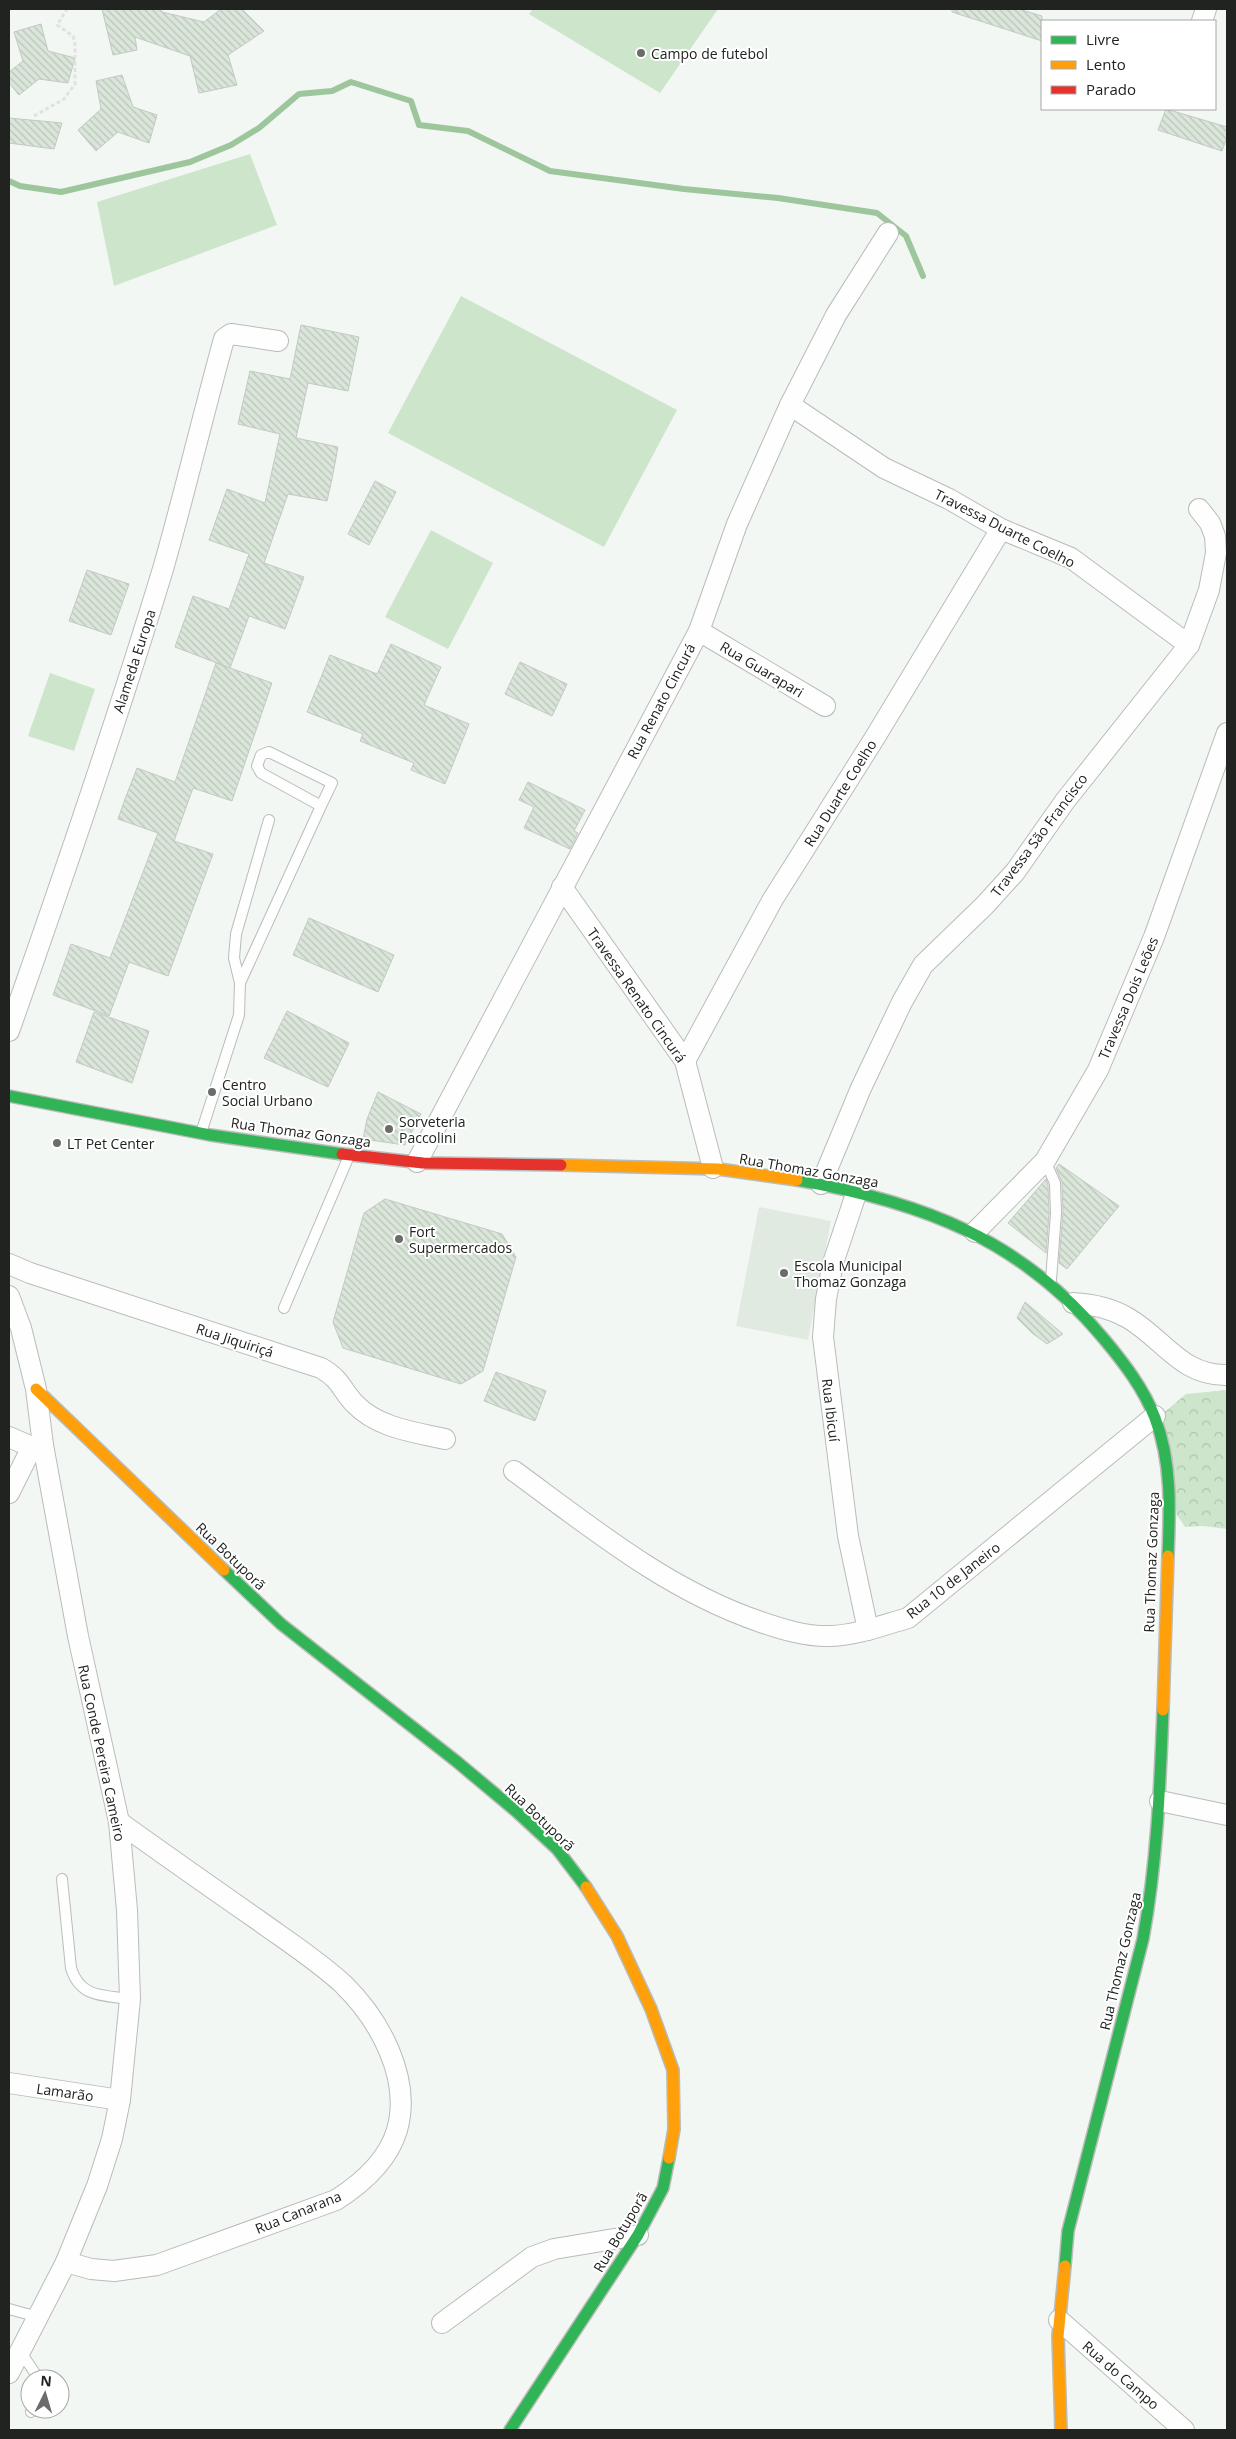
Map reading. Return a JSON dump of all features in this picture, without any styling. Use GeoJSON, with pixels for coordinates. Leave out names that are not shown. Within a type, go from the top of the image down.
{"type":"FeatureCollection","features":[{"type":"Feature","properties":{"kind":"main road","name":"Rua Thomaz Gonzaga"},"geometry":{"type":"LineString","coordinates":[[9,1096],[200,1133],[289,1148],[350,1155],[417,1162],[713,1168],[857,1191],[938,1215],[975,1232],[1011,1252],[1050,1282],[1073,1303],[1123,1364],[1155,1416],[1164,1449],[1170,1511],[1160,1801],[1152,1890],[1143,1939],[1068,2231],[1059,2320],[1057,2366],[1061,2430]]}},
{"type":"Feature","properties":{"kind":"main road","name":"Rua Botuporã"},"geometry":{"type":"LineString","coordinates":[[36,1389],[281,1624],[369,1692],[517,1812],[557,1849],[596,1901],[617,1936],[651,2009],[673,2070],[674,2129],[663,2188],[638,2235],[510,2430]]}},
{"type":"Feature","properties":{"kind":"street","name":"Rua Renato Cincurá"},"geometry":{"type":"LineString","coordinates":[[417,1162],[699,631],[737,524],[790,405],[836,315],[888,234]]}},
{"type":"Feature","properties":{"kind":"street","name":"Alameda Europa"},"geometry":{"type":"LineString","coordinates":[[9,1031],[67,867],[132,667],[189,478],[224,338],[231,334],[278,341]]}},
{"type":"Feature","properties":{"kind":"street","name":"Travessa Duarte Coelho"},"geometry":{"type":"LineString","coordinates":[[790,405],[884,468],[949,499],[1001,529],[1071,558],[1188,645]]}},
{"type":"Feature","properties":{"kind":"street","name":"Travessa São Francisco"},"geometry":{"type":"LineString","coordinates":[[821,1184],[861,1088],[902,1002],[923,966],[985,905],[1014,872],[1065,801],[1188,645],[1209,590],[1216,553],[1212,529],[1199,509]]}},
{"type":"Feature","properties":{"kind":"street","name":"Rua Duarte Coelho"},"geometry":{"type":"LineString","coordinates":[[684,1061],[774,899],[874,739],[1001,529]]}},
{"type":"Feature","properties":{"kind":"street","name":"Rua Guarapari"},"geometry":{"type":"LineString","coordinates":[[699,631],[825,706]]}},
{"type":"Feature","properties":{"kind":"street","name":"Travessa Dois Leões"},"geometry":{"type":"LineString","coordinates":[[975,1232],[1045,1160],[1098,1070],[1128,1003],[1154,937],[1227,733]]}},
{"type":"Feature","properties":{"kind":"street","name":"Travessa Renato Cincurá"},"geometry":{"type":"LineString","coordinates":[[562,887],[684,1061],[713,1168]]}},
{"type":"Feature","properties":{"kind":"street","name":"Rua Ibicuí"},"geometry":{"type":"LineString","coordinates":[[857,1191],[833,1263],[826,1298],[823,1337],[848,1536],[868,1630]]}},
{"type":"Feature","properties":{"kind":"street","name":"Rua Jiquiriçá"},"geometry":{"type":"LineString","coordinates":[[9,1264],[30,1273],[321,1368],[336,1377],[354,1403],[366,1414],[383,1423],[445,1439]]}},
{"type":"Feature","properties":{"kind":"street","name":"Rua Conde Pereira Cameiro"},"geometry":{"type":"LineString","coordinates":[[9,1296],[21,1328],[36,1389],[37,1446],[119,1822],[127,1910],[130,2000],[120,2100],[112,2139],[97,2186],[66,2262],[9,2373]]}},
{"type":"Feature","properties":{"kind":"street"},"geometry":{"type":"LineString","coordinates":[[1073,1303],[1093,1304],[1113,1310],[1129,1318],[1190,1368],[1204,1373],[1227,1375]]}},
{"type":"Feature","properties":{"kind":"street","name":"Rua 10 de Janeiro"},"geometry":{"type":"LineString","coordinates":[[514,1472],[647,1568],[682,1588],[743,1616],[787,1631],[831,1636],[868,1630],[908,1618],[1155,1416]]}},
{"type":"Feature","properties":{"kind":"street"},"geometry":{"type":"LineString","coordinates":[[9,1437],[37,1446],[9,1493]]}},
{"type":"Feature","properties":{"kind":"street"},"geometry":{"type":"LineString","coordinates":[[1160,1801],[1227,1815]]}},
{"type":"Feature","properties":{"kind":"street","name":"Rua Canarana"},"geometry":{"type":"LineString","coordinates":[[66,2262],[91,2269],[114,2271],[157,2265],[336,2200],[368,2176],[387,2151],[397,2131],[400,2108],[393,2062],[383,2037],[369,2014],[343,1985],[312,1959],[119,1822]]}},
{"type":"Feature","properties":{"kind":"street","name":"Lamarão"},"geometry":{"type":"LineString","coordinates":[[9,2083],[120,2100]]}},
{"type":"Feature","properties":{"kind":"street"},"geometry":{"type":"LineString","coordinates":[[442,2323],[532,2257],[554,2249],[638,2235]]}},
{"type":"Feature","properties":{"kind":"street","name":"Rua do Campo"},"geometry":{"type":"LineString","coordinates":[[1059,2320],[1184,2430]]}},
{"type":"Feature","properties":{"kind":"lane"},"geometry":{"type":"LineString","coordinates":[[240,983],[332,783],[269,752],[261,755],[257,766],[261,773],[321,806]]}},
{"type":"Feature","properties":{"kind":"lane"},"geometry":{"type":"LineString","coordinates":[[200,1133],[239,1015],[240,983],[234,958],[236,934],[269,820]]}},
{"type":"Feature","properties":{"kind":"lane"},"geometry":{"type":"LineString","coordinates":[[284,1308],[350,1155]]}},
{"type":"Feature","properties":{"kind":"lane"},"geometry":{"type":"LineString","coordinates":[[1045,1160],[1055,1183],[1056,1213],[1050,1282]]}},
{"type":"Feature","properties":{"kind":"lane"},"geometry":{"type":"LineString","coordinates":[[62,1879],[71,1968],[74,1980],[81,1988],[92,1993],[130,2000]]}},
{"type":"Feature","properties":{"kind":"lane"},"geometry":{"type":"LineString","coordinates":[[9,2309],[38,2317]]}},
{"type":"Feature","properties":{"kind":"lane"},"geometry":{"type":"LineString","coordinates":[[20,2351],[32,2369]]}},
{"type":"Feature","properties":{"kind":"path"},"geometry":{"type":"LineString","coordinates":[[34,116],[64,99],[75,84],[76,44],[73,36],[57,25],[67,9]]}},
{"type":"Feature","properties":{"kind":"shaded area","name":"Escola Municipal Thomaz Gonzaga"},"geometry":{"type":"Polygon","coordinates":[[[759,1207],[831,1221],[808,1340],[736,1326],[759,1207]]]}},
{"type":"Feature","properties":{"kind":"green space","name":"Campo de futebol"},"geometry":{"type":"Polygon","coordinates":[[[533,9],[718,9],[660,93],[529,14],[533,9]]]}},
{"type":"Feature","properties":{"kind":"green space"},"geometry":{"type":"Polygon","coordinates":[[[250,154],[277,225],[114,286],[97,202],[250,154]]]}},
{"type":"Feature","properties":{"kind":"green space"},"geometry":{"type":"Polygon","coordinates":[[[461,296],[677,410],[604,547],[388,433],[461,296]]]}},
{"type":"Feature","properties":{"kind":"green space"},"geometry":{"type":"Polygon","coordinates":[[[431,530],[493,563],[448,649],[385,617],[431,530]]]}},
{"type":"Feature","properties":{"kind":"green space"},"geometry":{"type":"Polygon","coordinates":[[[50,673],[95,689],[74,751],[28,736],[50,673]]]}},
{"type":"Feature","properties":{"kind":"green space"},"geometry":{"type":"Polygon","coordinates":[[[1227,1390],[1227,1529],[1203,1526],[1185,1527],[1177,1515],[1161,1415],[1186,1394],[1227,1390]]]}},
{"type":"Feature","properties":{"kind":"building"},"geometry":{"type":"Polygon","coordinates":[[[102,9],[160,9],[162,12],[204,22],[221,9],[242,9],[264,31],[228,55],[237,85],[199,93],[190,56],[135,37],[137,50],[113,55],[102,9]]]}},
{"type":"Feature","properties":{"kind":"building"},"geometry":{"type":"Polygon","coordinates":[[[952,9],[1019,9],[1042,16],[1041,41],[952,12],[952,9]]]}},
{"type":"Feature","properties":{"kind":"building"},"geometry":{"type":"Polygon","coordinates":[[[41,24],[48,51],[75,58],[68,83],[39,79],[19,95],[9,83],[9,72],[23,61],[14,32],[41,24]]]}},
{"type":"Feature","properties":{"kind":"building"},"geometry":{"type":"Polygon","coordinates":[[[122,75],[133,107],[157,115],[149,143],[118,132],[96,151],[78,130],[101,109],[96,81],[122,75]]]}},
{"type":"Feature","properties":{"kind":"building"},"geometry":{"type":"Polygon","coordinates":[[[1166,110],[1169,110],[1227,127],[1227,137],[1222,151],[1158,130],[1166,110]]]}},
{"type":"Feature","properties":{"kind":"building"},"geometry":{"type":"Polygon","coordinates":[[[9,118],[62,123],[54,149],[9,143],[9,118]]]}},
{"type":"Feature","properties":{"kind":"building"},"geometry":{"type":"Polygon","coordinates":[[[301,325],[359,337],[348,391],[308,383],[296,438],[338,447],[332,479],[327,501],[288,494],[264,563],[304,577],[285,629],[249,616],[230,668],[175,647],[193,596],[229,609],[249,554],[209,540],[227,489],[265,503],[280,434],[238,424],[250,371],[290,379],[301,325]]]}},
{"type":"Feature","properties":{"kind":"building"},"geometry":{"type":"Polygon","coordinates":[[[375,481],[396,492],[369,545],[348,534],[375,481]]]}},
{"type":"Feature","properties":{"kind":"building"},"geometry":{"type":"Polygon","coordinates":[[[87,570],[129,584],[111,635],[69,621],[87,570]]]}},
{"type":"Feature","properties":{"kind":"building"},"geometry":{"type":"Polygon","coordinates":[[[391,644],[441,667],[424,705],[469,724],[445,784],[411,770],[414,763],[360,741],[363,734],[307,712],[330,655],[377,674],[391,644]]]}},
{"type":"Feature","properties":{"kind":"building"},"geometry":{"type":"Polygon","coordinates":[[[520,662],[567,684],[552,716],[505,694],[520,662]]]}},
{"type":"Feature","properties":{"kind":"building"},"geometry":{"type":"Polygon","coordinates":[[[216,663],[272,683],[232,801],[193,788],[174,841],[213,854],[168,976],[129,962],[109,1016],[53,995],[71,944],[110,958],[158,833],[118,819],[125,799],[137,768],[175,782],[216,663]]]}},
{"type":"Feature","properties":{"kind":"building"},"geometry":{"type":"Polygon","coordinates":[[[528,782],[585,810],[574,831],[578,833],[570,849],[524,828],[534,807],[519,800],[528,782]]]}},
{"type":"Feature","properties":{"kind":"building"},"geometry":{"type":"Polygon","coordinates":[[[309,918],[394,955],[378,992],[293,955],[309,918]]]}},
{"type":"Feature","properties":{"kind":"building"},"geometry":{"type":"Polygon","coordinates":[[[287,1011],[349,1043],[328,1087],[264,1058],[287,1011]]]}},
{"type":"Feature","properties":{"kind":"building"},"geometry":{"type":"Polygon","coordinates":[[[94,1012],[149,1031],[132,1083],[76,1062],[94,1012]]]}},
{"type":"Feature","properties":{"kind":"building","name":"Sorveteria Paccolini"},"geometry":{"type":"Polygon","coordinates":[[[378,1092],[421,1114],[405,1145],[363,1139],[367,1119],[378,1092]]]}},
{"type":"Feature","properties":{"kind":"building"},"geometry":{"type":"Polygon","coordinates":[[[1059,1164],[1119,1206],[1067,1269],[1059,1263],[1063,1213],[1062,1182],[1056,1168],[1059,1164]]]}},
{"type":"Feature","properties":{"kind":"building"},"geometry":{"type":"Polygon","coordinates":[[[1046,1179],[1049,1213],[1046,1253],[1008,1223],[1046,1179]]]}},
{"type":"Feature","properties":{"kind":"building"},"geometry":{"type":"Polygon","coordinates":[[[385,1199],[502,1234],[516,1257],[483,1371],[461,1384],[343,1348],[333,1322],[364,1213],[385,1199]]]}},
{"type":"Feature","properties":{"kind":"building"},"geometry":{"type":"Polygon","coordinates":[[[1025,1302],[1063,1334],[1047,1344],[1032,1333],[1017,1318],[1025,1302]]]}},
{"type":"Feature","properties":{"kind":"building"},"geometry":{"type":"Polygon","coordinates":[[[496,1372],[546,1391],[535,1421],[484,1401],[496,1372]]]}},
{"type":"Feature","properties":{"kind":"waterway"},"geometry":{"type":"LineString","coordinates":[[9,181],[20,186],[61,192],[190,162],[231,145],[259,128],[299,94],[332,91],[351,82],[411,101],[419,125],[468,131],[550,171],[684,189],[778,198],[877,213],[906,236],[923,276]]}},
{"type":"Feature","properties":{"kind":"traffic: fast"},"geometry":{"type":"LineString","coordinates":[[9,1096],[210,1135],[342,1154]]}},
{"type":"Feature","properties":{"kind":"traffic: fast"},"geometry":{"type":"LineString","coordinates":[[797,1180],[886,1200],[966,1230],[1003,1251],[1039,1275],[1072,1304],[1104,1339],[1126,1367],[1145,1397],[1155,1418],[1161,1435],[1169,1486],[1168,1556]]}},
{"type":"Feature","properties":{"kind":"traffic: fast"},"geometry":{"type":"LineString","coordinates":[[224,1570],[281,1624],[456,1761],[517,1812],[557,1849],[586,1887]]}},
{"type":"Feature","properties":{"kind":"traffic: fast"},"geometry":{"type":"LineString","coordinates":[[1065,2266],[1068,2231],[1143,1939],[1155,1853],[1163,1710]]}},
{"type":"Feature","properties":{"kind":"traffic: fast"},"geometry":{"type":"LineString","coordinates":[[510,2430],[638,2235],[663,2188],[669,2158]]}},
{"type":"Feature","properties":{"kind":"traffic: slow"},"geometry":{"type":"LineString","coordinates":[[561,1165],[718,1169],[797,1180]]}},
{"type":"Feature","properties":{"kind":"traffic: slow"},"geometry":{"type":"LineString","coordinates":[[36,1389],[224,1570]]}},
{"type":"Feature","properties":{"kind":"traffic: slow"},"geometry":{"type":"LineString","coordinates":[[1163,1710],[1168,1556]]}},
{"type":"Feature","properties":{"kind":"traffic: slow"},"geometry":{"type":"LineString","coordinates":[[586,1887],[617,1936],[651,2009],[673,2070],[674,2129],[669,2158]]}},
{"type":"Feature","properties":{"kind":"traffic: slow"},"geometry":{"type":"LineString","coordinates":[[1061,2430],[1058,2336],[1065,2266]]}},
{"type":"Feature","properties":{"kind":"traffic: jam"},"geometry":{"type":"LineString","coordinates":[[342,1154],[423,1163],[561,1165]]}},
{"type":"Feature","properties":{"kind":"place","name":"Campo de futebol"},"geometry":{"type":"Point","coordinates":[641,53]}},
{"type":"Feature","properties":{"kind":"place","name":"Centro Social Urbano"},"geometry":{"type":"Point","coordinates":[212,1092]}},
{"type":"Feature","properties":{"kind":"place","name":"Sorveteria Paccolini"},"geometry":{"type":"Point","coordinates":[389,1129]}},
{"type":"Feature","properties":{"kind":"place","name":"LT Pet Center"},"geometry":{"type":"Point","coordinates":[57,1143]}},
{"type":"Feature","properties":{"kind":"place","name":"Fort Supermercados"},"geometry":{"type":"Point","coordinates":[399,1239]}},
{"type":"Feature","properties":{"kind":"place","name":"Escola Municipal Thomaz Gonzaga"},"geometry":{"type":"Point","coordinates":[784,1273]}}]}
